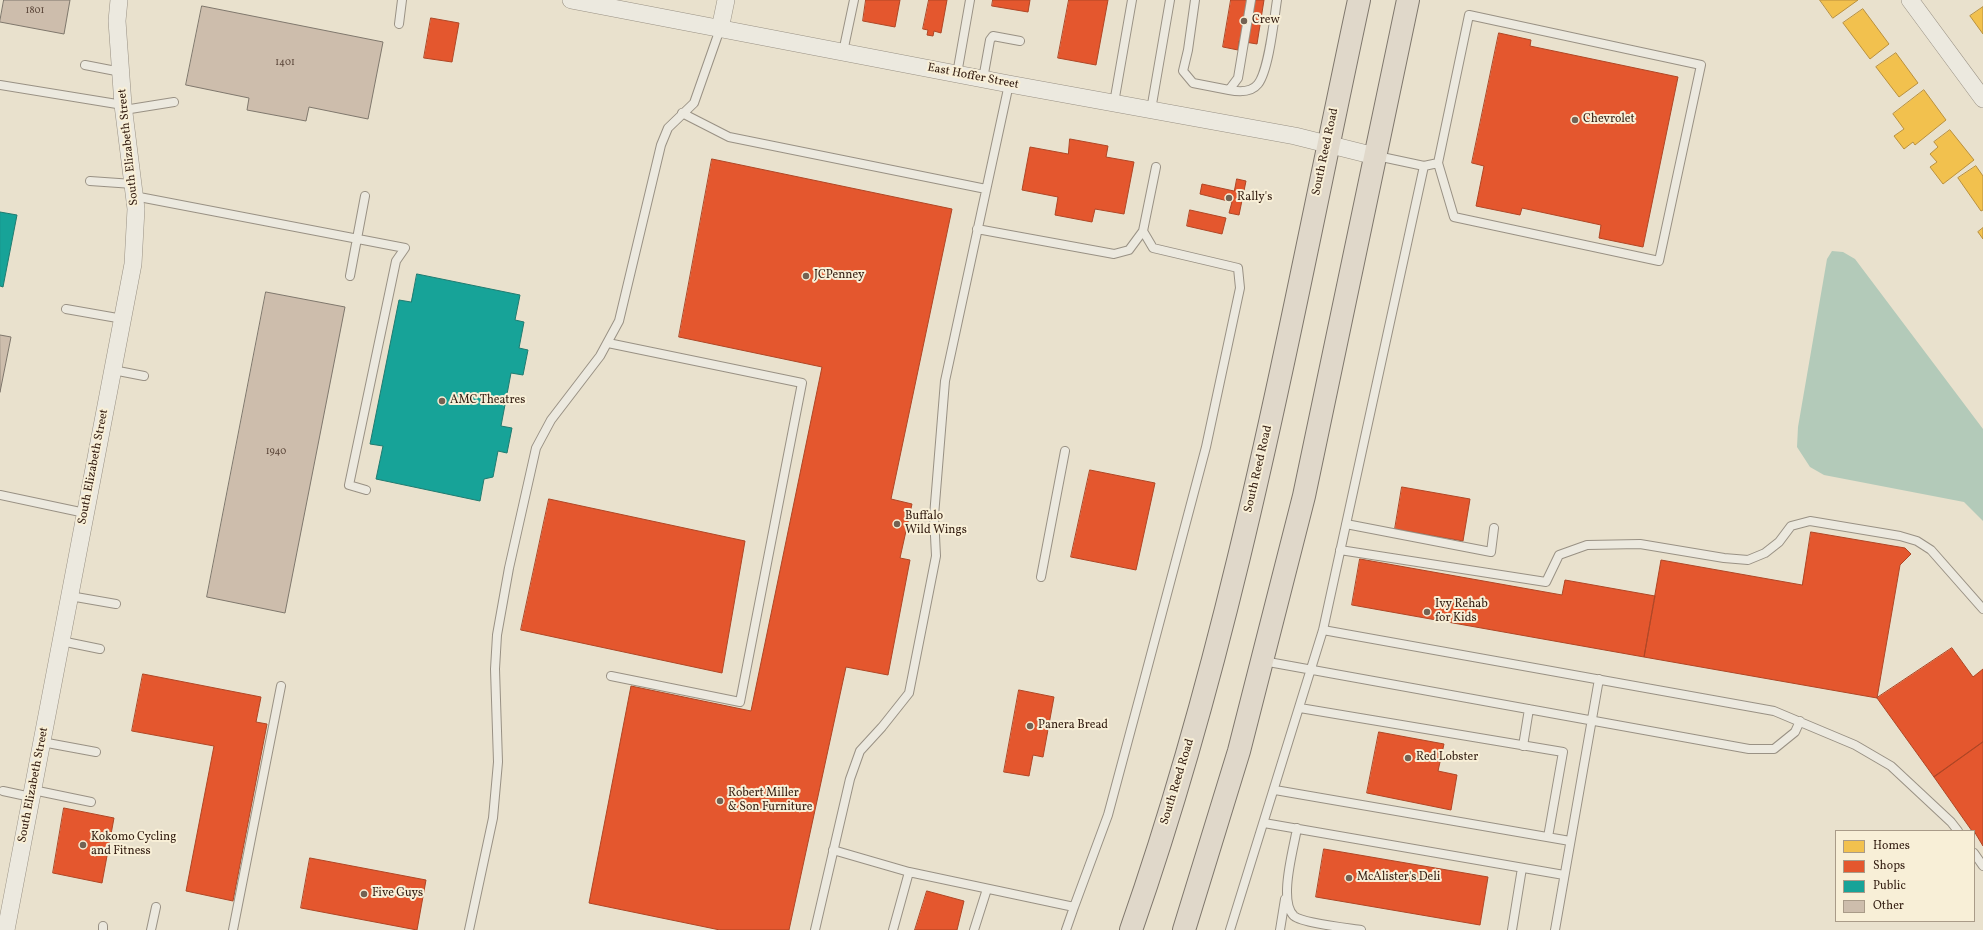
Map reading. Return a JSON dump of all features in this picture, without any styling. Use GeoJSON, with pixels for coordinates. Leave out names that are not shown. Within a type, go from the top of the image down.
{"type":"FeatureCollection","features":[{"type":"Feature","properties":{"kind":"main road","name":"South Reed Road"},"geometry":{"type":"LineString","coordinates":[[1131,930],[1204,699],[1254,491],[1359,0]]}},
{"type":"Feature","properties":{"kind":"main road"},"geometry":{"type":"LineString","coordinates":[[1184,930],[1240,751],[1304,496],[1408,0]]}},
{"type":"Feature","properties":{"kind":"street","name":"South Elizabeth Street"},"geometry":{"type":"LineString","coordinates":[[6,930],[70,596],[84,512],[134,264],[136,209],[123,107],[117,21],[119,0]]}},
{"type":"Feature","properties":{"kind":"street","name":"East Hoffer Street"},"geometry":{"type":"LineString","coordinates":[[571,0],[1009,84],[1328,143],[1375,156]]}},
{"type":"Feature","properties":{"kind":"street"},"geometry":{"type":"LineString","coordinates":[[720,29],[726,0]]}},
{"type":"Feature","properties":{"kind":"street"},"geometry":{"type":"LineString","coordinates":[[1910,0],[1983,99]]}},
{"type":"Feature","properties":{"kind":"lane"},"geometry":{"type":"LineString","coordinates":[[398,24],[402,0]]}},
{"type":"Feature","properties":{"kind":"lane"},"geometry":{"type":"LineString","coordinates":[[843,52],[854,0]]}},
{"type":"Feature","properties":{"kind":"lane"},"geometry":{"type":"LineString","coordinates":[[957,74],[970,0]]}},
{"type":"Feature","properties":{"kind":"lane"},"geometry":{"type":"LineString","coordinates":[[1114,103],[1132,0]]}},
{"type":"Feature","properties":{"kind":"lane"},"geometry":{"type":"LineString","coordinates":[[1151,110],[1170,0]]}},
{"type":"Feature","properties":{"kind":"lane"},"geometry":{"type":"LineString","coordinates":[[1195,0],[1188,50],[1183,71],[1193,83],[1243,92],[1257,85],[1263,73],[1277,0]]}},
{"type":"Feature","properties":{"kind":"lane"},"geometry":{"type":"LineString","coordinates":[[1230,90],[1238,78],[1251,0]]}},
{"type":"Feature","properties":{"kind":"lane"},"geometry":{"type":"LineString","coordinates":[[1469,15],[1700,65],[1659,261],[1454,217],[1438,163],[1469,15]]}},
{"type":"Feature","properties":{"kind":"lane"},"geometry":{"type":"LineString","coordinates":[[469,930],[493,818],[498,767],[494,669],[497,635],[509,568],[536,448],[551,420],[600,356],[619,321],[661,145],[668,128],[694,103],[720,29]]}},
{"type":"Feature","properties":{"kind":"lane"},"geometry":{"type":"LineString","coordinates":[[983,79],[990,40],[993,36],[1020,41]]}},
{"type":"Feature","properties":{"kind":"lane"},"geometry":{"type":"LineString","coordinates":[[85,65],[121,72]]}},
{"type":"Feature","properties":{"kind":"lane"},"geometry":{"type":"LineString","coordinates":[[815,930],[850,779],[860,751],[882,727],[909,693],[936,556],[934,516],[945,381],[1009,84]]}},
{"type":"Feature","properties":{"kind":"lane"},"geometry":{"type":"LineString","coordinates":[[0,85],[123,107],[174,102]]}},
{"type":"Feature","properties":{"kind":"lane"},"geometry":{"type":"LineString","coordinates":[[682,113],[729,138],[986,189]]}},
{"type":"Feature","properties":{"kind":"lane"},"geometry":{"type":"LineString","coordinates":[[1375,156],[1424,166],[1438,163]]}},
{"type":"Feature","properties":{"kind":"lane"},"geometry":{"type":"LineString","coordinates":[[1230,930],[1323,630],[1424,166]]}},
{"type":"Feature","properties":{"kind":"lane"},"geometry":{"type":"LineString","coordinates":[[977,229],[1114,254],[1129,250],[1143,231],[1156,167]]}},
{"type":"Feature","properties":{"kind":"lane"},"geometry":{"type":"LineString","coordinates":[[90,181],[405,248],[396,261],[349,484],[366,490]]}},
{"type":"Feature","properties":{"kind":"lane"},"geometry":{"type":"LineString","coordinates":[[350,276],[365,196]]}},
{"type":"Feature","properties":{"kind":"lane"},"geometry":{"type":"LineString","coordinates":[[1066,930],[1108,815],[1206,447],[1240,288],[1238,268],[1153,248],[1143,231]]}},
{"type":"Feature","properties":{"kind":"lane"},"geometry":{"type":"LineString","coordinates":[[66,309],[123,319]]}},
{"type":"Feature","properties":{"kind":"lane"},"geometry":{"type":"LineString","coordinates":[[608,342],[802,383],[740,702],[611,676]]}},
{"type":"Feature","properties":{"kind":"lane"},"geometry":{"type":"LineString","coordinates":[[113,370],[144,376]]}},
{"type":"Feature","properties":{"kind":"lane"},"geometry":{"type":"LineString","coordinates":[[1041,577],[1065,452]]}},
{"type":"Feature","properties":{"kind":"lane"},"geometry":{"type":"LineString","coordinates":[[0,495],[84,512]]}},
{"type":"Feature","properties":{"kind":"lane"},"geometry":{"type":"LineString","coordinates":[[1340,550],[1546,582],[1559,555],[1587,545],[1640,544],[1724,558],[1748,560],[1765,553],[1780,542],[1791,526],[1810,521],[1900,536],[1917,541],[1931,550],[1983,609]]}},
{"type":"Feature","properties":{"kind":"lane"},"geometry":{"type":"LineString","coordinates":[[1346,524],[1491,552],[1494,528]]}},
{"type":"Feature","properties":{"kind":"lane"},"geometry":{"type":"LineString","coordinates":[[70,596],[116,604]]}},
{"type":"Feature","properties":{"kind":"lane"},"geometry":{"type":"LineString","coordinates":[[1323,630],[1774,710],[1855,745],[1891,766],[1951,822],[1957,830]]}},
{"type":"Feature","properties":{"kind":"lane"},"geometry":{"type":"LineString","coordinates":[[61,642],[100,649]]}},
{"type":"Feature","properties":{"kind":"lane"},"geometry":{"type":"LineString","coordinates":[[1262,661],[1749,749],[1774,749],[1795,732],[1800,721]]}},
{"type":"Feature","properties":{"kind":"lane"},"geometry":{"type":"LineString","coordinates":[[1555,930],[1599,679]]}},
{"type":"Feature","properties":{"kind":"lane"},"geometry":{"type":"LineString","coordinates":[[233,930],[281,686]]}},
{"type":"Feature","properties":{"kind":"lane"},"geometry":{"type":"LineString","coordinates":[[1300,708],[1563,752],[1548,837]]}},
{"type":"Feature","properties":{"kind":"lane"},"geometry":{"type":"LineString","coordinates":[[1523,746],[1529,709]]}},
{"type":"Feature","properties":{"kind":"lane"},"geometry":{"type":"LineString","coordinates":[[42,742],[96,752]]}},
{"type":"Feature","properties":{"kind":"lane"},"geometry":{"type":"LineString","coordinates":[[1274,790],[1570,841]]}},
{"type":"Feature","properties":{"kind":"lane"},"geometry":{"type":"LineString","coordinates":[[3,791],[91,802]]}},
{"type":"Feature","properties":{"kind":"lane"},"geometry":{"type":"LineString","coordinates":[[1264,823],[1564,875]]}},
{"type":"Feature","properties":{"kind":"lane"},"geometry":{"type":"LineString","coordinates":[[1280,930],[1297,828]]}},
{"type":"Feature","properties":{"kind":"lane"},"geometry":{"type":"LineString","coordinates":[[834,850],[909,872],[1074,907]]}},
{"type":"Feature","properties":{"kind":"lane"},"geometry":{"type":"LineString","coordinates":[[1975,854],[1983,866]]}},
{"type":"Feature","properties":{"kind":"lane"},"geometry":{"type":"LineString","coordinates":[[1512,930],[1522,868]]}},
{"type":"Feature","properties":{"kind":"lane"},"geometry":{"type":"LineString","coordinates":[[893,930],[909,872]]}},
{"type":"Feature","properties":{"kind":"lane"},"geometry":{"type":"LineString","coordinates":[[974,930],[987,888]]}},
{"type":"Feature","properties":{"kind":"lane"},"geometry":{"type":"LineString","coordinates":[[1286,894],[1289,909],[1295,916],[1306,920],[1361,930]]}},
{"type":"Feature","properties":{"kind":"lane"},"geometry":{"type":"LineString","coordinates":[[152,930],[156,907]]}},
{"type":"Feature","properties":{"kind":"shaded area"},"geometry":{"type":"Polygon","coordinates":[[[1832,251],[1843,252],[1855,259],[1983,429],[1983,521],[1964,502],[1824,475],[1810,467],[1797,447],[1798,427],[1827,259],[1832,251]]]}},
{"type":"Feature","properties":{"kind":"building: Homes"},"geometry":{"type":"Polygon","coordinates":[[[1820,0],[1858,0],[1833,18],[1820,0]]]}},
{"type":"Feature","properties":{"kind":"building: Homes"},"geometry":{"type":"Polygon","coordinates":[[[1983,7],[1983,34],[1970,16],[1983,7]]]}},
{"type":"Feature","properties":{"kind":"building: Homes"},"geometry":{"type":"Polygon","coordinates":[[[1863,9],[1889,44],[1870,59],[1843,23],[1863,9]]]}},
{"type":"Feature","properties":{"kind":"building: Homes"},"geometry":{"type":"Polygon","coordinates":[[[1896,53],[1918,83],[1899,97],[1876,67],[1896,53]]]}},
{"type":"Feature","properties":{"kind":"building: Homes"},"geometry":{"type":"Polygon","coordinates":[[[1924,90],[1946,120],[1915,145],[1913,142],[1904,149],[1894,136],[1904,129],[1893,114],[1924,90]]]}},
{"type":"Feature","properties":{"kind":"building: Homes"},"geometry":{"type":"Polygon","coordinates":[[[1950,130],[1974,160],[1943,184],[1930,167],[1937,162],[1930,154],[1938,147],[1934,142],[1950,130]]]}},
{"type":"Feature","properties":{"kind":"building: Homes"},"geometry":{"type":"Polygon","coordinates":[[[1976,166],[1983,176],[1983,210],[1981,211],[1958,178],[1976,166]]]}},
{"type":"Feature","properties":{"kind":"building: Homes"},"geometry":{"type":"Polygon","coordinates":[[[1983,228],[1983,239],[1978,232],[1983,228]]]}},
{"type":"Feature","properties":{"kind":"building: Shops"},"geometry":{"type":"Polygon","coordinates":[[[866,0],[900,0],[895,27],[863,21],[866,0]]]}},
{"type":"Feature","properties":{"kind":"building: Shops"},"geometry":{"type":"Polygon","coordinates":[[[929,0],[947,0],[941,33],[934,31],[933,36],[927,35],[928,30],[923,29],[929,0]]]}},
{"type":"Feature","properties":{"kind":"building: Shops"},"geometry":{"type":"Polygon","coordinates":[[[993,0],[1030,0],[1028,12],[992,6],[993,0]]]}},
{"type":"Feature","properties":{"kind":"building: Shops"},"geometry":{"type":"Polygon","coordinates":[[[1069,0],[1108,0],[1096,65],[1058,58],[1069,0]]]}},
{"type":"Feature","properties":{"kind":"building: Shops","name":"Crew"},"geometry":{"type":"Polygon","coordinates":[[[1231,0],[1264,0],[1257,44],[1239,41],[1238,50],[1223,47],[1231,0]]]}},
{"type":"Feature","properties":{"kind":"building: Shops"},"geometry":{"type":"Polygon","coordinates":[[[431,18],[459,23],[452,62],[424,58],[431,18]]]}},
{"type":"Feature","properties":{"kind":"building: Shops","name":"Chevrolet"},"geometry":{"type":"Polygon","coordinates":[[[1499,33],[1531,40],[1530,46],[1678,77],[1643,247],[1599,238],[1601,225],[1522,208],[1520,215],[1476,206],[1484,166],[1472,163],[1499,33]]]}},
{"type":"Feature","properties":{"kind":"building: Shops"},"geometry":{"type":"Polygon","coordinates":[[[1070,139],[1108,146],[1106,157],[1134,162],[1124,214],[1095,209],[1092,222],[1055,215],[1058,197],[1022,190],[1030,147],[1068,154],[1070,139]]]}},
{"type":"Feature","properties":{"kind":"building: Shops"},"geometry":{"type":"Polygon","coordinates":[[[712,159],[952,209],[891,499],[912,504],[900,558],[910,560],[888,675],[846,667],[789,930],[720,930],[589,903],[631,686],[751,711],[822,367],[679,337],[712,159]]]}},
{"type":"Feature","properties":{"kind":"building: Shops","name":"Rally's"},"geometry":{"type":"Polygon","coordinates":[[[1237,179],[1246,181],[1239,215],[1229,213],[1232,202],[1200,194],[1202,184],[1234,191],[1237,179]]]}},
{"type":"Feature","properties":{"kind":"building: Shops"},"geometry":{"type":"Polygon","coordinates":[[[1190,210],[1226,218],[1222,234],[1187,226],[1190,210]]]}},
{"type":"Feature","properties":{"kind":"building: Shops"},"geometry":{"type":"Polygon","coordinates":[[[1090,470],[1155,483],[1136,570],[1071,557],[1090,470]]]}},
{"type":"Feature","properties":{"kind":"building: Shops"},"geometry":{"type":"Polygon","coordinates":[[[1402,487],[1470,499],[1463,541],[1395,529],[1402,487]]]}},
{"type":"Feature","properties":{"kind":"building: Shops"},"geometry":{"type":"Polygon","coordinates":[[[549,499],[745,541],[722,673],[521,630],[549,499]]]}},
{"type":"Feature","properties":{"kind":"building: Shops"},"geometry":{"type":"Polygon","coordinates":[[[1811,532],[1905,548],[1911,554],[1900,565],[1877,698],[1644,657],[1661,560],[1802,585],[1811,532]]]}},
{"type":"Feature","properties":{"kind":"building: Shops"},"geometry":{"type":"Polygon","coordinates":[[[1360,559],[1562,595],[1565,580],[1655,596],[1644,657],[1352,605],[1360,559]]]}},
{"type":"Feature","properties":{"kind":"building: Shops"},"geometry":{"type":"Polygon","coordinates":[[[1952,648],[1973,677],[1983,669],[1983,742],[1934,777],[1877,698],[1952,648]]]}},
{"type":"Feature","properties":{"kind":"building: Shops"},"geometry":{"type":"Polygon","coordinates":[[[143,674],[261,697],[256,722],[267,724],[233,901],[186,891],[214,746],[132,731],[143,674]]]}},
{"type":"Feature","properties":{"kind":"building: Shops","name":"Panera Bread"},"geometry":{"type":"Polygon","coordinates":[[[1019,690],[1054,697],[1043,757],[1033,755],[1029,776],[1004,772],[1019,690]]]}},
{"type":"Feature","properties":{"kind":"building: Shops","name":"Red Lobster"},"geometry":{"type":"Polygon","coordinates":[[[1379,732],[1444,744],[1438,771],[1457,775],[1451,810],[1367,793],[1379,732]]]}},
{"type":"Feature","properties":{"kind":"building: Shops"},"geometry":{"type":"Polygon","coordinates":[[[1983,742],[1983,846],[1975,830],[1971,830],[1934,777],[1983,742]]]}},
{"type":"Feature","properties":{"kind":"building: Shops","name":"Kokomo Cycling and Fitness"},"geometry":{"type":"Polygon","coordinates":[[[64,808],[114,818],[102,883],[53,873],[64,808]]]}},
{"type":"Feature","properties":{"kind":"building: Shops"},"geometry":{"type":"Polygon","coordinates":[[[1324,849],[1488,877],[1480,925],[1316,897],[1324,849]]]}},
{"type":"Feature","properties":{"kind":"building: Shops","name":"Five Guys"},"geometry":{"type":"Polygon","coordinates":[[[310,858],[426,880],[417,930],[301,908],[310,858]]]}},
{"type":"Feature","properties":{"kind":"building: Shops"},"geometry":{"type":"Polygon","coordinates":[[[927,891],[964,901],[957,930],[915,930],[927,891]]]}},
{"type":"Feature","properties":{"kind":"building: Public"},"geometry":{"type":"Polygon","coordinates":[[[0,212],[17,215],[3,287],[0,286],[0,212]]]}},
{"type":"Feature","properties":{"kind":"building: Public","name":"AMC Theatres"},"geometry":{"type":"Polygon","coordinates":[[[417,274],[520,295],[515,320],[524,322],[519,348],[528,350],[523,375],[511,373],[501,426],[512,428],[507,453],[498,451],[493,477],[484,479],[480,501],[376,479],[383,446],[370,444],[399,300],[411,302],[417,274]]]}},
{"type":"Feature","properties":{"kind":"building: Other"},"geometry":{"type":"Polygon","coordinates":[[[4,0],[70,0],[64,34],[0,22],[4,0]]]}},
{"type":"Feature","properties":{"kind":"building: Other"},"geometry":{"type":"Polygon","coordinates":[[[202,6],[383,42],[368,119],[309,107],[306,121],[247,110],[249,98],[186,85],[202,6]]]}},
{"type":"Feature","properties":{"kind":"building: Other"},"geometry":{"type":"Polygon","coordinates":[[[266,292],[345,307],[285,613],[207,597],[266,292]]]}},
{"type":"Feature","properties":{"kind":"building: Other"},"geometry":{"type":"Polygon","coordinates":[[[0,335],[11,337],[0,392],[0,335]]]}},
{"type":"Feature","properties":{"kind":"place","name":"Crew"},"geometry":{"type":"Point","coordinates":[1244,21]}},
{"type":"Feature","properties":{"kind":"place","name":"Chevrolet"},"geometry":{"type":"Point","coordinates":[1575,120]}},
{"type":"Feature","properties":{"kind":"place","name":"Rally's"},"geometry":{"type":"Point","coordinates":[1229,198]}},
{"type":"Feature","properties":{"kind":"place","name":"JCPenney"},"geometry":{"type":"Point","coordinates":[806,276]}},
{"type":"Feature","properties":{"kind":"place","name":"AMC Theatres"},"geometry":{"type":"Point","coordinates":[442,401]}},
{"type":"Feature","properties":{"kind":"place","name":"Buffalo Wild Wings"},"geometry":{"type":"Point","coordinates":[897,524]}},
{"type":"Feature","properties":{"kind":"place","name":"Ivy Rehab for Kids"},"geometry":{"type":"Point","coordinates":[1427,612]}},
{"type":"Feature","properties":{"kind":"place","name":"Panera Bread"},"geometry":{"type":"Point","coordinates":[1030,726]}},
{"type":"Feature","properties":{"kind":"place","name":"Red Lobster"},"geometry":{"type":"Point","coordinates":[1408,758]}},
{"type":"Feature","properties":{"kind":"place","name":"Robert Miller & Son Furniture"},"geometry":{"type":"Point","coordinates":[720,801]}},
{"type":"Feature","properties":{"kind":"place","name":"Kokomo Cycling and Fitness"},"geometry":{"type":"Point","coordinates":[83,845]}},
{"type":"Feature","properties":{"kind":"place","name":"McAlister's Deli"},"geometry":{"type":"Point","coordinates":[1349,878]}},
{"type":"Feature","properties":{"kind":"place","name":"Five Guys"},"geometry":{"type":"Point","coordinates":[364,894]}}]}
